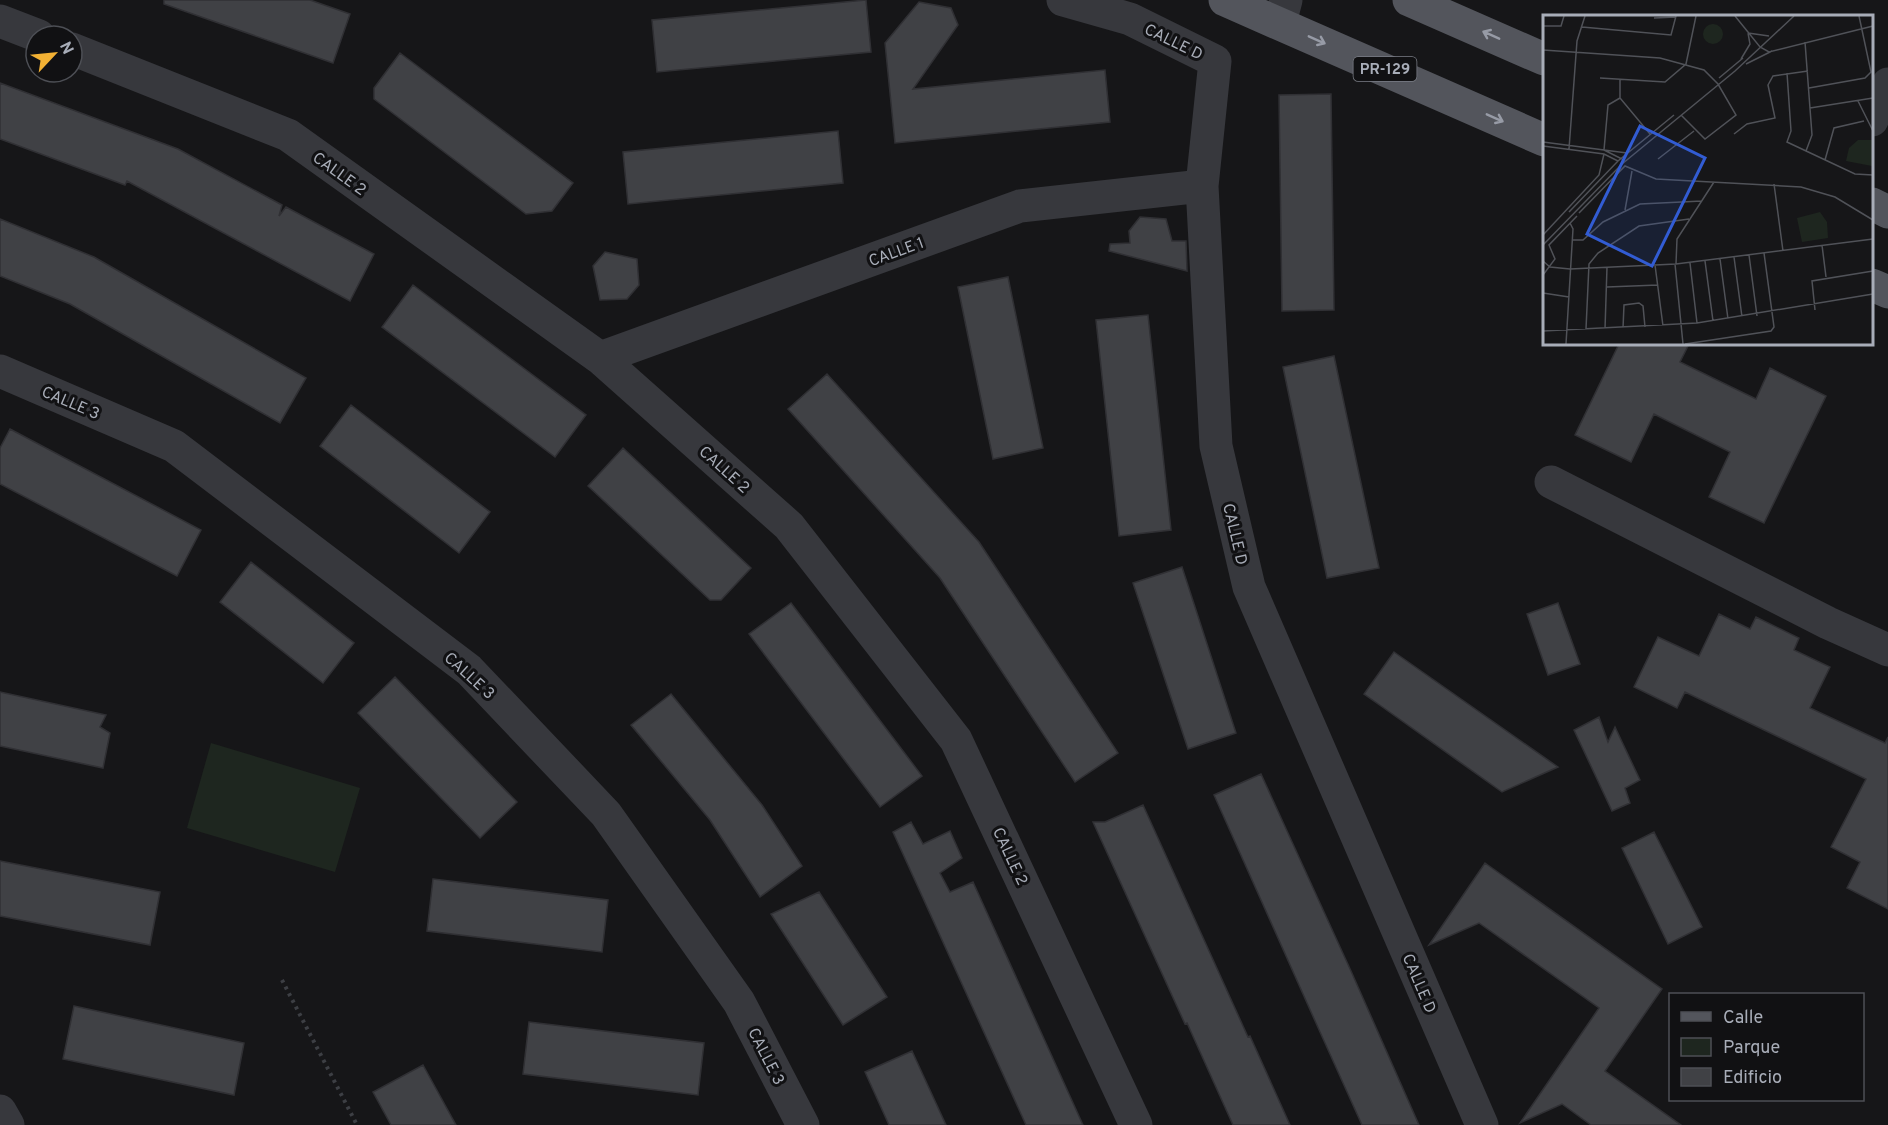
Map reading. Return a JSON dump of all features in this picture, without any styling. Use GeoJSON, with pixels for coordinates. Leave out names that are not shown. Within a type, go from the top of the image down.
{"type":"FeatureCollection","features":[{"type":"Feature","properties":{"kind":"main road","name":"PR-129"},"geometry":{"type":"LineString","coordinates":[[1231,1],[1283,12],[1543,139]]}},
{"type":"Feature","properties":{"kind":"main road"},"geometry":{"type":"LineString","coordinates":[[1420,3],[1543,58]]}},
{"type":"Feature","properties":{"kind":"main road"},"geometry":{"type":"LineString","coordinates":[[1873,204],[1888,212]]}},
{"type":"Feature","properties":{"kind":"main road"},"geometry":{"type":"LineString","coordinates":[[1873,285],[1888,292]]}},
{"type":"Feature","properties":{"kind":"street","name":"CALLE D"},"geometry":{"type":"LineString","coordinates":[[1063,0],[1130,19],[1215,61],[1202,186],[1216,446],[1249,587],[1482,1125]]}},
{"type":"Feature","properties":{"kind":"street"},"geometry":{"type":"LineString","coordinates":[[0,21],[24,30]]}},
{"type":"Feature","properties":{"kind":"street","name":"CALLE 2"},"geometry":{"type":"LineString","coordinates":[[84,54],[288,135],[600,358],[789,526],[956,740],[1137,1125]]}},
{"type":"Feature","properties":{"kind":"street"},"geometry":{"type":"LineString","coordinates":[[1873,118],[1888,84]]}},
{"type":"Feature","properties":{"kind":"street","name":"CALLE 1"},"geometry":{"type":"LineString","coordinates":[[600,358],[1020,207],[1202,186]]}},
{"type":"Feature","properties":{"kind":"street","name":"CALLE 3"},"geometry":{"type":"LineString","coordinates":[[0,371],[174,446],[469,670],[606,814],[739,1002],[803,1125]]}},
{"type":"Feature","properties":{"kind":"street"},"geometry":{"type":"LineString","coordinates":[[1551,482],[1828,623],[1888,650]]}},
{"type":"Feature","properties":{"kind":"street"},"geometry":{"type":"LineString","coordinates":[[0,1111],[8,1125]]}},
{"type":"Feature","properties":{"kind":"path"},"geometry":{"type":"LineString","coordinates":[[282,980],[357,1125]]}},
{"type":"Feature","properties":{"kind":"green space"},"geometry":{"type":"Polygon","coordinates":[[[211,743],[360,788],[335,872],[187,828],[211,743]]]}},
{"type":"Feature","properties":{"kind":"building"},"geometry":{"type":"Polygon","coordinates":[[[164,0],[310,0],[350,14],[333,63],[164,4],[164,0]]]}},
{"type":"Feature","properties":{"kind":"building"},"geometry":{"type":"Polygon","coordinates":[[[866,0],[871,52],[657,72],[652,20],[866,0]]]}},
{"type":"Feature","properties":{"kind":"building"},"geometry":{"type":"Polygon","coordinates":[[[919,2],[951,8],[958,25],[913,89],[1105,70],[1110,122],[895,143],[885,43],[919,2]]]}},
{"type":"Feature","properties":{"kind":"building"},"geometry":{"type":"Polygon","coordinates":[[[400,53],[573,183],[552,211],[526,214],[374,99],[374,88],[400,53]]]}},
{"type":"Feature","properties":{"kind":"building"},"geometry":{"type":"Polygon","coordinates":[[[0,83],[178,149],[282,205],[279,216],[286,207],[374,254],[350,301],[127,181],[125,185],[0,139],[0,83]]]}},
{"type":"Feature","properties":{"kind":"building"},"geometry":{"type":"Polygon","coordinates":[[[1331,94],[1334,310],[1282,311],[1279,95],[1331,94]]]}},
{"type":"Feature","properties":{"kind":"building"},"geometry":{"type":"Polygon","coordinates":[[[838,131],[843,183],[628,204],[623,152],[838,131]]]}},
{"type":"Feature","properties":{"kind":"building"},"geometry":{"type":"Polygon","coordinates":[[[1140,217],[1166,219],[1172,241],[1186,241],[1187,271],[1109,251],[1110,244],[1130,243],[1129,231],[1140,217]]]}},
{"type":"Feature","properties":{"kind":"building"},"geometry":{"type":"Polygon","coordinates":[[[0,219],[94,257],[306,378],[280,423],[70,304],[0,276],[0,219]]]}},
{"type":"Feature","properties":{"kind":"building"},"geometry":{"type":"Polygon","coordinates":[[[605,252],[637,259],[639,285],[627,299],[600,300],[593,266],[605,252]]]}},
{"type":"Feature","properties":{"kind":"building"},"geometry":{"type":"Polygon","coordinates":[[[1008,277],[1043,448],[993,459],[958,287],[1008,277]]]}},
{"type":"Feature","properties":{"kind":"building"},"geometry":{"type":"Polygon","coordinates":[[[413,285],[586,415],[555,457],[382,327],[413,285]]]}},
{"type":"Feature","properties":{"kind":"building"},"geometry":{"type":"Polygon","coordinates":[[[1148,315],[1171,530],[1119,536],[1096,320],[1148,315]]]}},
{"type":"Feature","properties":{"kind":"building"},"geometry":{"type":"Polygon","coordinates":[[[1619,345],[1688,345],[1680,362],[1756,399],[1770,368],[1826,396],[1764,523],[1709,497],[1730,452],[1654,414],[1631,462],[1575,435],[1619,345]]]}},
{"type":"Feature","properties":{"kind":"building"},"geometry":{"type":"Polygon","coordinates":[[[1334,356],[1379,568],[1327,578],[1283,367],[1334,356]]]}},
{"type":"Feature","properties":{"kind":"building"},"geometry":{"type":"Polygon","coordinates":[[[827,374],[979,542],[1118,753],[1075,782],[940,578],[788,409],[827,374]]]}},
{"type":"Feature","properties":{"kind":"building"},"geometry":{"type":"Polygon","coordinates":[[[351,405],[490,512],[459,553],[320,446],[351,405]]]}},
{"type":"Feature","properties":{"kind":"building"},"geometry":{"type":"Polygon","coordinates":[[[10,429],[201,530],[177,576],[0,484],[0,448],[10,429]]]}},
{"type":"Feature","properties":{"kind":"building"},"geometry":{"type":"Polygon","coordinates":[[[623,448],[751,568],[721,600],[710,600],[588,486],[623,448]]]}},
{"type":"Feature","properties":{"kind":"building"},"geometry":{"type":"Polygon","coordinates":[[[251,562],[354,643],[323,683],[220,602],[251,562]]]}},
{"type":"Feature","properties":{"kind":"building"},"geometry":{"type":"Polygon","coordinates":[[[1182,567],[1236,733],[1188,749],[1133,583],[1182,567]]]}},
{"type":"Feature","properties":{"kind":"building"},"geometry":{"type":"Polygon","coordinates":[[[791,603],[922,776],[880,807],[749,634],[791,603]]]}},
{"type":"Feature","properties":{"kind":"building"},"geometry":{"type":"Polygon","coordinates":[[[1558,603],[1580,664],[1548,675],[1527,614],[1558,603]]]}},
{"type":"Feature","properties":{"kind":"building"},"geometry":{"type":"Polygon","coordinates":[[[1719,614],[1750,629],[1756,617],[1799,638],[1794,650],[1830,667],[1810,708],[1885,743],[1888,737],[1888,909],[1847,888],[1860,862],[1831,847],[1866,779],[1685,692],[1677,708],[1634,687],[1658,637],[1699,656],[1719,614]]]}},
{"type":"Feature","properties":{"kind":"building"},"geometry":{"type":"Polygon","coordinates":[[[1394,652],[1558,767],[1502,792],[1364,694],[1394,652]]]}},
{"type":"Feature","properties":{"kind":"building"},"geometry":{"type":"Polygon","coordinates":[[[395,677],[517,802],[480,838],[358,713],[395,677]]]}},
{"type":"Feature","properties":{"kind":"building"},"geometry":{"type":"Polygon","coordinates":[[[0,692],[106,715],[100,727],[110,733],[103,768],[0,746],[0,692]]]}},
{"type":"Feature","properties":{"kind":"building"},"geometry":{"type":"Polygon","coordinates":[[[671,694],[762,805],[802,866],[760,897],[710,820],[631,725],[671,694]]]}},
{"type":"Feature","properties":{"kind":"building"},"geometry":{"type":"Polygon","coordinates":[[[1599,717],[1608,742],[1615,727],[1640,780],[1625,788],[1630,803],[1612,811],[1574,730],[1599,717]]]}},
{"type":"Feature","properties":{"kind":"building"},"geometry":{"type":"Polygon","coordinates":[[[1261,774],[1419,1125],[1362,1125],[1320,1032],[1214,795],[1261,774]]]}},
{"type":"Feature","properties":{"kind":"building"},"geometry":{"type":"Polygon","coordinates":[[[1143,805],[1290,1125],[1233,1125],[1187,1023],[1185,1024],[1093,822],[1105,822],[1143,805]]]}},
{"type":"Feature","properties":{"kind":"building"},"geometry":{"type":"Polygon","coordinates":[[[911,822],[923,844],[950,831],[962,858],[940,873],[950,892],[973,882],[1083,1125],[1026,1125],[893,832],[911,822]]]}},
{"type":"Feature","properties":{"kind":"building"},"geometry":{"type":"Polygon","coordinates":[[[1654,832],[1702,927],[1668,944],[1622,848],[1654,832]]]}},
{"type":"Feature","properties":{"kind":"building"},"geometry":{"type":"Polygon","coordinates":[[[0,861],[160,892],[150,945],[0,916],[0,861]]]}},
{"type":"Feature","properties":{"kind":"building"},"geometry":{"type":"Polygon","coordinates":[[[1485,863],[1662,989],[1605,1071],[1681,1125],[1591,1125],[1562,1104],[1520,1123],[1599,1008],[1479,923],[1429,945],[1485,863]]]}},
{"type":"Feature","properties":{"kind":"building"},"geometry":{"type":"Polygon","coordinates":[[[433,879],[608,900],[602,952],[427,931],[433,879]]]}},
{"type":"Feature","properties":{"kind":"building"},"geometry":{"type":"Polygon","coordinates":[[[819,892],[887,997],[843,1025],[771,914],[819,892]]]}},
{"type":"Feature","properties":{"kind":"building"},"geometry":{"type":"Polygon","coordinates":[[[74,1006],[244,1043],[234,1095],[63,1059],[74,1006]]]}},
{"type":"Feature","properties":{"kind":"building"},"geometry":{"type":"Polygon","coordinates":[[[529,1022],[704,1043],[698,1095],[523,1074],[529,1022]]]}},
{"type":"Feature","properties":{"kind":"building"},"geometry":{"type":"Polygon","coordinates":[[[912,1051],[946,1125],[889,1125],[865,1072],[912,1051]]]}},
{"type":"Feature","properties":{"kind":"building"},"geometry":{"type":"Polygon","coordinates":[[[423,1065],[456,1125],[391,1125],[373,1092],[423,1065]]]}}]}
